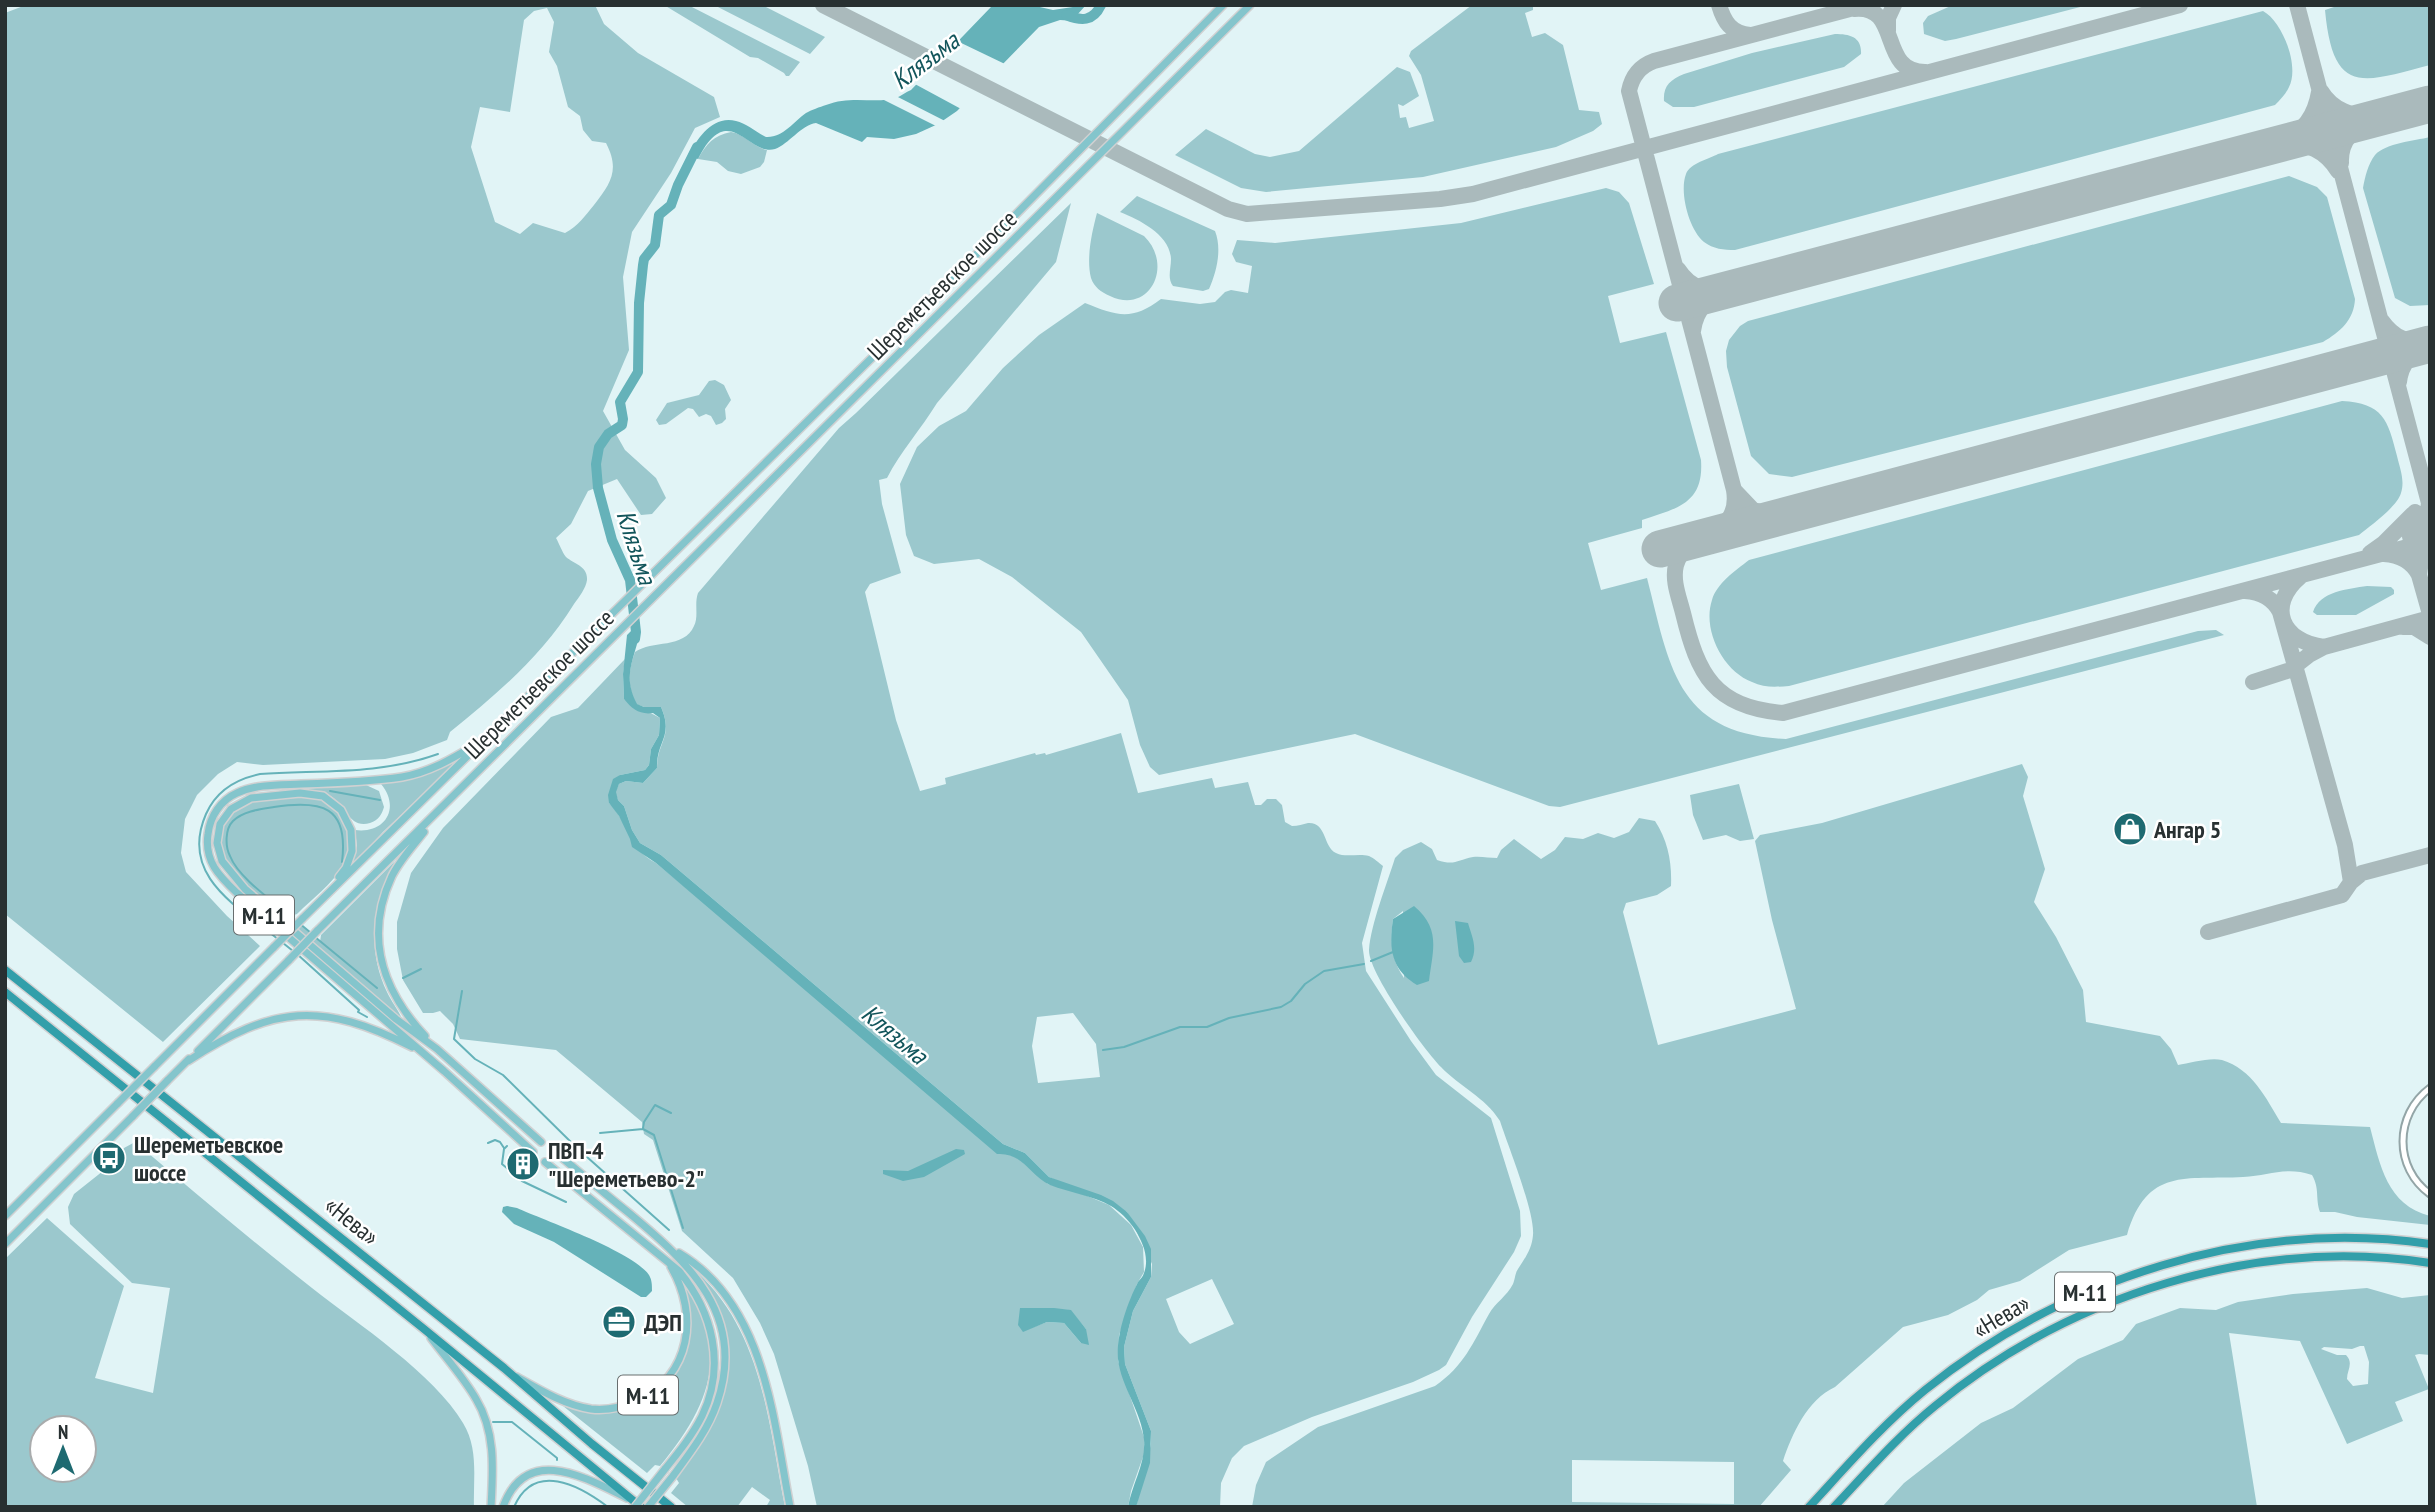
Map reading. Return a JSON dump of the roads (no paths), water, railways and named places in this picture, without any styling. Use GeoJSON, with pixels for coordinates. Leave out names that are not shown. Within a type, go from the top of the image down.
{"type":"FeatureCollection","features":[{"type":"Feature","properties":{"kind":"highway","name":"«Нева»"},"geometry":{"type":"LineString","coordinates":[[5,970],[504,1368],[592,1444],[671,1507]]}},
{"type":"Feature","properties":{"kind":"highway","name":"«Нева»"},"geometry":{"type":"LineString","coordinates":[[5,992],[424,1329],[637,1505]]}},
{"type":"Feature","properties":{"kind":"highway","name":"«Нева»"},"geometry":{"type":"LineString","coordinates":[[1809,1507],[1882,1428],[1925,1390],[1971,1356],[2082,1293],[2159,1266],[2252,1245],[2307,1239],[2357,1238],[2430,1244]]}},
{"type":"Feature","properties":{"kind":"highway","name":"«Нева»"},"geometry":{"type":"LineString","coordinates":[[1834,1507],[1893,1443],[1936,1405],[2034,1339],[2113,1301],[2177,1281],[2254,1264],[2309,1258],[2356,1257],[2430,1263]]}},
{"type":"Feature","properties":{"kind":"main road","name":"Шереметьевское шоссе"},"geometry":{"type":"LineString","coordinates":[[5,1216],[302,919],[957,274],[1223,5]]}},
{"type":"Feature","properties":{"kind":"main road","name":"Шереметьевское шоссе"},"geometry":{"type":"LineString","coordinates":[[5,1244],[1250,5]]}},
{"type":"Feature","properties":{"kind":"main road","name":"М-11"},"geometry":{"type":"LineString","coordinates":[[492,734],[433,768],[405,776],[355,782],[268,786],[238,792],[221,804],[212,819],[208,830],[208,853],[215,870],[223,880],[533,1152]]}},
{"type":"Feature","properties":{"kind":"main road","name":"М-11"},"geometry":{"type":"LineString","coordinates":[[327,895],[346,868],[352,851],[351,830],[336,805],[323,796],[300,793],[251,798],[231,809],[220,824],[217,843],[222,862],[230,873],[244,889],[396,1019],[437,1049]]}},
{"type":"Feature","properties":{"kind":"main road","name":"М-11"},"geometry":{"type":"LineString","coordinates":[[443,808],[393,874],[380,911],[382,963],[392,991],[412,1022],[437,1049],[541,1142]]}},
{"type":"Feature","properties":{"kind":"main road","name":"М-11"},"geometry":{"type":"LineString","coordinates":[[188,1061],[248,1027],[295,1016],[331,1016],[349,1020],[422,1052]]}},
{"type":"Feature","properties":{"kind":"main road","name":"М-11"},"geometry":{"type":"LineString","coordinates":[[554,1151],[669,1248],[694,1274],[709,1297],[719,1323],[724,1363],[721,1390],[710,1419],[704,1432],[648,1507]]}},
{"type":"Feature","properties":{"kind":"main road","name":"М-11"},"geometry":{"type":"LineString","coordinates":[[545,1162],[665,1258],[686,1280],[700,1302],[713,1342],[715,1363],[712,1388],[703,1415],[637,1505]]}},
{"type":"Feature","properties":{"kind":"main road","name":"М-11"},"geometry":{"type":"LineString","coordinates":[[669,1248],[691,1260],[720,1289],[738,1314],[752,1343],[767,1388],[790,1507]]}},
{"type":"Feature","properties":{"kind":"main road","name":"М-11"},"geometry":{"type":"LineString","coordinates":[[504,1368],[539,1390],[573,1405],[592,1409],[614,1408],[650,1393],[671,1374],[679,1362],[688,1331],[685,1300],[665,1258]]}},
{"type":"Feature","properties":{"kind":"main road"},"geometry":{"type":"LineString","coordinates":[[424,1329],[470,1389],[483,1413],[492,1451],[491,1507]]}},
{"type":"Feature","properties":{"kind":"main road"},"geometry":{"type":"LineString","coordinates":[[503,1507],[517,1483],[533,1474],[553,1469],[573,1473],[637,1505]]}},
{"type":"Feature","properties":{"kind":"street"},"geometry":{"type":"LineString","coordinates":[[2430,1088],[2419,1097],[2410,1112],[2404,1127],[2402,1145],[2413,1177],[2430,1194]]}},
{"type":"Feature","properties":{"kind":"waterway","name":"Клязьма"},"geometry":{"type":"LineString","coordinates":[[1066,15],[1086,19],[1094,15],[1101,5]]}},
{"type":"Feature","properties":{"kind":"waterway","name":"Клязьма"},"geometry":{"type":"LineString","coordinates":[[635,639],[630,580],[612,540],[598,488],[596,464],[599,447],[608,434],[622,425],[620,402],[638,372],[639,303],[644,259],[655,245],[659,215],[671,205],[697,147]]}},
{"type":"Feature","properties":{"kind":"waterway"},"geometry":{"type":"LineString","coordinates":[[279,940],[230,902],[206,872],[200,855],[200,836],[206,814],[215,799],[235,783],[260,774],[372,769],[438,754]]}},
{"type":"Feature","properties":{"kind":"waterway"},"geometry":{"type":"LineString","coordinates":[[330,791],[380,800]]}},
{"type":"Feature","properties":{"kind":"waterway"},"geometry":{"type":"LineString","coordinates":[[295,920],[250,882],[235,865],[228,852],[227,843],[228,828],[233,821],[247,813],[291,805],[306,805],[329,811],[341,829],[342,862]]}},
{"type":"Feature","properties":{"kind":"waterway"},"geometry":{"type":"LineString","coordinates":[[299,923],[311,933]]}},
{"type":"Feature","properties":{"kind":"waterway"},"geometry":{"type":"LineString","coordinates":[[315,937],[377,988]]}},
{"type":"Feature","properties":{"kind":"waterway"},"geometry":{"type":"LineString","coordinates":[[283,943],[293,951]]}},
{"type":"Feature","properties":{"kind":"waterway"},"geometry":{"type":"LineString","coordinates":[[1371,961],[1393,952]]}},
{"type":"Feature","properties":{"kind":"waterway"},"geometry":{"type":"LineString","coordinates":[[297,954],[359,1010],[358,1012],[367,1017]]}},
{"type":"Feature","properties":{"kind":"waterway"},"geometry":{"type":"LineString","coordinates":[[1103,1050],[1124,1047],[1180,1027],[1207,1027],[1229,1018],[1281,1007],[1291,1001],[1305,984],[1324,971],[1364,964]]}},
{"type":"Feature","properties":{"kind":"waterway"},"geometry":{"type":"LineString","coordinates":[[403,978],[421,969]]}},
{"type":"Feature","properties":{"kind":"waterway"},"geometry":{"type":"LineString","coordinates":[[462,991],[454,1039],[475,1059],[503,1075],[578,1149],[669,1230]]}},
{"type":"Feature","properties":{"kind":"waterway"},"geometry":{"type":"LineString","coordinates":[[643,1128],[655,1105],[671,1113]]}},
{"type":"Feature","properties":{"kind":"waterway"},"geometry":{"type":"LineString","coordinates":[[600,1133],[643,1129],[654,1135],[683,1228]]}},
{"type":"Feature","properties":{"kind":"waterway"},"geometry":{"type":"LineString","coordinates":[[488,1143],[495,1140],[504,1148]]}},
{"type":"Feature","properties":{"kind":"waterway"},"geometry":{"type":"LineString","coordinates":[[507,1146],[502,1164],[522,1181],[566,1202]]}},
{"type":"Feature","properties":{"kind":"waterway"},"geometry":{"type":"LineString","coordinates":[[493,1422],[512,1422],[557,1460]]}},
{"type":"Feature","properties":{"kind":"waterway"},"geometry":{"type":"LineString","coordinates":[[514,1507],[533,1484],[545,1481],[571,1485],[608,1507]]}},
{"type":"Feature","properties":{"kind":"place","name":"Ангар 5"},"geometry":{"type":"Point","coordinates":[2130,829]}},
{"type":"Feature","properties":{"kind":"place","name":"Шереметьевское шоссе"},"geometry":{"type":"Point","coordinates":[109,1158]}},
{"type":"Feature","properties":{"kind":"place","name":"ПВП-4 \"Шереметьево-2\""},"geometry":{"type":"Point","coordinates":[523,1164]}},
{"type":"Feature","properties":{"kind":"place","name":"ДЭП"},"geometry":{"type":"Point","coordinates":[619,1322]}}]}
